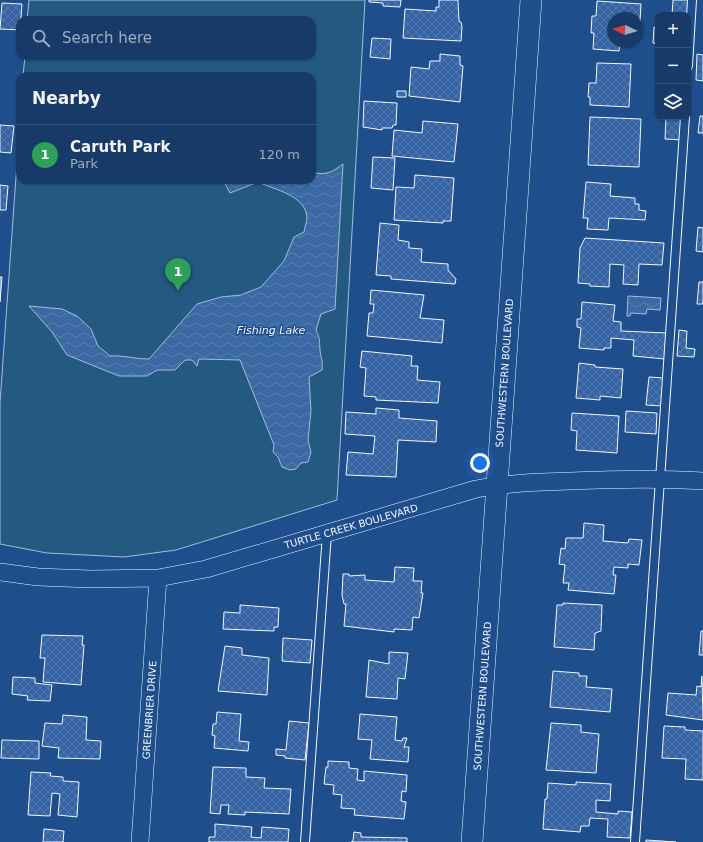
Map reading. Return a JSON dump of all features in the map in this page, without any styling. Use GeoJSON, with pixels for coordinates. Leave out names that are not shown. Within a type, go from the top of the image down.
{"type":"FeatureCollection","features":[{"type":"Feature","properties":{"kind":"street","name":"SOUTHWESTERN BOULEVARD"},"geometry":{"type":"LineString","coordinates":[[472,842],[531,0]]}},
{"type":"Feature","properties":{"kind":"street","name":"TURTLE CREEK BOULEVARD"},"geometry":{"type":"LineString","coordinates":[[0,572],[38,577],[90,579],[158,578],[206,569],[496,485],[532,482],[661,478],[703,481]]}},
{"type":"Feature","properties":{"kind":"street","name":"GREENBRIER DRIVE"},"geometry":{"type":"LineString","coordinates":[[140,842],[158,578]]}},
{"type":"Feature","properties":{"kind":"lane"},"geometry":{"type":"LineString","coordinates":[[689,48],[692,0]]}},
{"type":"Feature","properties":{"kind":"lane"},"geometry":{"type":"LineString","coordinates":[[635,842],[685,120]]}},
{"type":"Feature","properties":{"kind":"lane"},"geometry":{"type":"LineString","coordinates":[[305,842],[326,533]]}},
{"type":"Feature","properties":{"kind":"shaded area"},"geometry":{"type":"Polygon","coordinates":[[[29,0],[365,0],[337,500],[176,550],[124,557],[47,553],[0,544],[0,403],[16,177],[16,184],[316,184],[316,72],[23,72],[25,60],[316,60],[316,16],[27,16],[29,0]]]}},
{"type":"Feature","properties":{"kind":"water","name":"Fishing Lake"},"geometry":{"type":"Polygon","coordinates":[[[343,164],[335,309],[321,314],[316,330],[319,339],[322,370],[309,377],[311,411],[308,440],[311,452],[308,462],[301,463],[296,469],[290,470],[282,467],[278,457],[273,452],[274,445],[240,360],[199,359],[197,366],[192,360],[185,360],[175,370],[157,370],[147,376],[119,376],[67,355],[52,332],[29,306],[62,309],[77,316],[91,329],[98,346],[110,356],[149,359],[197,304],[221,297],[241,295],[261,287],[284,261],[294,237],[304,232],[307,217],[301,203],[288,194],[263,184],[316,184],[316,173],[321,174],[336,169],[343,164]]]}},
{"type":"Feature","properties":{"kind":"water","name":"Fishing Lake"},"geometry":{"type":"Polygon","coordinates":[[[225,184],[253,184],[230,193],[225,184]]]}},
{"type":"Feature","properties":{"kind":"water"},"geometry":{"type":"Polygon","coordinates":[[[628,296],[661,298],[660,310],[647,309],[646,314],[631,313],[630,316],[627,316],[628,296]]]}},
{"type":"Feature","properties":{"kind":"building"},"geometry":{"type":"Polygon","coordinates":[[[369,0],[401,0],[400,7],[383,6],[383,3],[369,2],[369,0]]]}},
{"type":"Feature","properties":{"kind":"building"},"geometry":{"type":"Polygon","coordinates":[[[439,0],[458,0],[459,21],[461,22],[462,27],[461,41],[403,38],[405,9],[436,11],[436,7],[439,7],[439,0]]]}},
{"type":"Feature","properties":{"kind":"building"},"geometry":{"type":"Polygon","coordinates":[[[673,0],[689,0],[688,12],[672,12],[673,0]]]}},
{"type":"Feature","properties":{"kind":"building"},"geometry":{"type":"Polygon","coordinates":[[[597,1],[641,4],[641,12],[607,12],[607,48],[619,48],[619,51],[593,49],[594,33],[591,33],[592,16],[596,16],[597,1]]]}},
{"type":"Feature","properties":{"kind":"building"},"geometry":{"type":"Polygon","coordinates":[[[2,3],[22,4],[21,16],[16,16],[16,30],[0,29],[2,3]]]}},
{"type":"Feature","properties":{"kind":"building"},"geometry":{"type":"Polygon","coordinates":[[[654,27],[655,43],[653,43],[654,27]]]}},
{"type":"Feature","properties":{"kind":"building"},"geometry":{"type":"Polygon","coordinates":[[[372,38],[391,39],[390,59],[370,57],[372,38]]]}},
{"type":"Feature","properties":{"kind":"building"},"geometry":{"type":"Polygon","coordinates":[[[440,54],[460,56],[460,65],[463,66],[460,102],[409,96],[411,67],[429,69],[430,61],[440,61],[440,54]]]}},
{"type":"Feature","properties":{"kind":"building"},"geometry":{"type":"Polygon","coordinates":[[[697,54],[703,55],[703,81],[696,80],[697,54]]]}},
{"type":"Feature","properties":{"kind":"building"},"geometry":{"type":"Polygon","coordinates":[[[597,63],[631,64],[629,107],[590,105],[590,97],[588,97],[589,83],[596,83],[597,63]]]}},
{"type":"Feature","properties":{"kind":"building"},"geometry":{"type":"Polygon","coordinates":[[[397,91],[406,91],[406,97],[397,97],[397,91]]]}},
{"type":"Feature","properties":{"kind":"building"},"geometry":{"type":"Polygon","coordinates":[[[364,101],[397,103],[396,125],[393,125],[392,128],[382,128],[382,130],[363,127],[364,101]]]}},
{"type":"Feature","properties":{"kind":"building"},"geometry":{"type":"Polygon","coordinates":[[[700,116],[703,116],[703,133],[698,133],[700,116]]]}},
{"type":"Feature","properties":{"kind":"building"},"geometry":{"type":"Polygon","coordinates":[[[590,117],[641,119],[639,167],[588,165],[590,117]]]}},
{"type":"Feature","properties":{"kind":"building"},"geometry":{"type":"Polygon","coordinates":[[[666,120],[684,120],[682,140],[665,139],[666,120]]]}},
{"type":"Feature","properties":{"kind":"building"},"geometry":{"type":"Polygon","coordinates":[[[423,121],[458,124],[454,162],[392,156],[394,130],[422,133],[423,121]]]}},
{"type":"Feature","properties":{"kind":"building"},"geometry":{"type":"Polygon","coordinates":[[[0,125],[14,126],[11,153],[0,152],[0,125]]]}},
{"type":"Feature","properties":{"kind":"building"},"geometry":{"type":"Polygon","coordinates":[[[373,157],[395,158],[393,190],[371,188],[373,157]]]}},
{"type":"Feature","properties":{"kind":"building"},"geometry":{"type":"Polygon","coordinates":[[[415,175],[454,178],[451,221],[443,221],[443,223],[394,220],[396,187],[414,188],[415,175]]]}},
{"type":"Feature","properties":{"kind":"building"},"geometry":{"type":"Polygon","coordinates":[[[586,182],[611,184],[610,196],[635,198],[635,204],[639,204],[639,210],[646,211],[645,220],[609,218],[608,230],[587,229],[588,218],[583,218],[586,182]]]}},
{"type":"Feature","properties":{"kind":"building"},"geometry":{"type":"Polygon","coordinates":[[[0,185],[8,186],[6,210],[0,210],[0,185]]]}},
{"type":"Feature","properties":{"kind":"building"},"geometry":{"type":"Polygon","coordinates":[[[380,223],[399,225],[398,240],[409,242],[409,248],[422,249],[421,262],[448,264],[448,270],[456,279],[455,284],[391,279],[391,276],[376,275],[380,223]]]}},
{"type":"Feature","properties":{"kind":"building"},"geometry":{"type":"Polygon","coordinates":[[[698,227],[703,228],[703,252],[696,251],[698,227]]]}},
{"type":"Feature","properties":{"kind":"building"},"geometry":{"type":"Polygon","coordinates":[[[585,238],[664,243],[662,265],[639,264],[638,285],[623,284],[624,265],[610,264],[609,287],[590,286],[590,284],[578,283],[580,248],[585,238]]]}},
{"type":"Feature","properties":{"kind":"building"},"geometry":{"type":"Polygon","coordinates":[[[0,277],[2,277],[0,302],[0,277]]]}},
{"type":"Feature","properties":{"kind":"building"},"geometry":{"type":"Polygon","coordinates":[[[699,282],[703,282],[703,304],[697,304],[699,282]]]}},
{"type":"Feature","properties":{"kind":"building"},"geometry":{"type":"Polygon","coordinates":[[[371,290],[424,295],[420,318],[444,320],[442,343],[367,336],[369,313],[373,313],[374,304],[370,304],[371,290]]]}},
{"type":"Feature","properties":{"kind":"building"},"geometry":{"type":"Polygon","coordinates":[[[582,302],[615,305],[613,321],[621,322],[621,331],[667,333],[665,359],[633,356],[634,340],[611,338],[611,348],[604,348],[604,350],[579,348],[581,328],[577,327],[577,319],[581,319],[582,302]]]}},
{"type":"Feature","properties":{"kind":"building"},"geometry":{"type":"Polygon","coordinates":[[[679,330],[687,331],[686,348],[695,349],[694,357],[677,356],[679,330]]]}},
{"type":"Feature","properties":{"kind":"building"},"geometry":{"type":"Polygon","coordinates":[[[362,351],[412,356],[411,366],[418,366],[417,380],[440,382],[438,403],[376,400],[376,397],[364,396],[366,368],[360,367],[362,351]]]}},
{"type":"Feature","properties":{"kind":"building"},"geometry":{"type":"Polygon","coordinates":[[[579,363],[595,365],[595,367],[623,369],[621,398],[600,396],[600,400],[576,398],[579,363]]]}},
{"type":"Feature","properties":{"kind":"building"},"geometry":{"type":"Polygon","coordinates":[[[649,377],[664,378],[662,406],[646,405],[649,377]]]}},
{"type":"Feature","properties":{"kind":"building"},"geometry":{"type":"Polygon","coordinates":[[[376,408],[399,410],[399,418],[437,421],[436,442],[398,440],[396,477],[346,475],[348,452],[373,454],[375,436],[345,434],[346,412],[376,414],[376,408]]]}},
{"type":"Feature","properties":{"kind":"building"},"geometry":{"type":"Polygon","coordinates":[[[626,411],[657,413],[656,434],[625,432],[626,411]]]}},
{"type":"Feature","properties":{"kind":"building"},"geometry":{"type":"Polygon","coordinates":[[[572,413],[619,416],[617,453],[576,450],[577,431],[571,430],[572,413]]]}},
{"type":"Feature","properties":{"kind":"building"},"geometry":{"type":"Polygon","coordinates":[[[584,523],[604,525],[603,541],[628,543],[629,539],[642,540],[639,565],[628,564],[628,568],[614,567],[613,575],[616,575],[614,594],[568,590],[569,583],[563,583],[565,565],[559,564],[561,548],[565,549],[566,538],[583,538],[584,523]]]}},
{"type":"Feature","properties":{"kind":"building"},"geometry":{"type":"Polygon","coordinates":[[[395,567],[414,568],[413,581],[422,581],[421,593],[423,593],[419,618],[413,617],[412,630],[394,629],[394,632],[344,626],[346,604],[344,604],[342,595],[343,574],[349,574],[349,576],[365,575],[365,580],[394,582],[395,567]]]}},
{"type":"Feature","properties":{"kind":"building"},"geometry":{"type":"Polygon","coordinates":[[[563,603],[602,605],[601,631],[595,633],[594,650],[554,647],[557,605],[563,605],[563,603]]]}},
{"type":"Feature","properties":{"kind":"building"},"geometry":{"type":"Polygon","coordinates":[[[240,605],[279,608],[278,627],[274,627],[274,631],[223,629],[224,612],[240,613],[240,605]]]}},
{"type":"Feature","properties":{"kind":"building"},"geometry":{"type":"Polygon","coordinates":[[[701,631],[703,631],[703,655],[699,655],[701,631]]]}},
{"type":"Feature","properties":{"kind":"building"},"geometry":{"type":"Polygon","coordinates":[[[42,635],[83,636],[82,645],[84,645],[81,685],[43,682],[45,658],[40,658],[42,635]]]}},
{"type":"Feature","properties":{"kind":"building"},"geometry":{"type":"Polygon","coordinates":[[[283,638],[312,640],[310,663],[282,661],[283,638]]]}},
{"type":"Feature","properties":{"kind":"building"},"geometry":{"type":"Polygon","coordinates":[[[225,646],[242,648],[242,655],[269,658],[267,695],[218,691],[225,646]]]}},
{"type":"Feature","properties":{"kind":"building"},"geometry":{"type":"Polygon","coordinates":[[[389,652],[408,653],[405,679],[398,678],[397,699],[366,697],[369,660],[389,664],[389,652]]]}},
{"type":"Feature","properties":{"kind":"building"},"geometry":{"type":"Polygon","coordinates":[[[553,671],[579,673],[579,676],[587,676],[586,687],[612,689],[610,712],[550,707],[553,671]]]}},
{"type":"Feature","properties":{"kind":"building"},"geometry":{"type":"Polygon","coordinates":[[[702,676],[703,720],[666,715],[668,693],[696,695],[697,686],[701,687],[702,676]]]}},
{"type":"Feature","properties":{"kind":"building"},"geometry":{"type":"Polygon","coordinates":[[[13,677],[35,678],[35,683],[52,685],[50,701],[27,700],[28,696],[12,694],[13,677]]]}},
{"type":"Feature","properties":{"kind":"building"},"geometry":{"type":"Polygon","coordinates":[[[217,712],[241,714],[239,741],[249,742],[248,751],[214,748],[215,736],[212,735],[213,724],[216,724],[217,712]]]}},
{"type":"Feature","properties":{"kind":"building"},"geometry":{"type":"Polygon","coordinates":[[[360,714],[397,717],[395,740],[402,741],[403,738],[407,738],[404,747],[409,747],[408,762],[370,759],[372,740],[358,739],[360,714]]]}},
{"type":"Feature","properties":{"kind":"building"},"geometry":{"type":"Polygon","coordinates":[[[63,715],[87,717],[86,740],[101,741],[100,759],[58,758],[59,748],[42,746],[45,723],[62,724],[63,715]]]}},
{"type":"Feature","properties":{"kind":"building"},"geometry":{"type":"Polygon","coordinates":[[[289,721],[309,723],[305,760],[285,758],[285,756],[276,755],[276,749],[286,750],[289,721]]]}},
{"type":"Feature","properties":{"kind":"building"},"geometry":{"type":"Polygon","coordinates":[[[551,723],[581,725],[581,732],[599,734],[596,773],[546,770],[551,723]]]}},
{"type":"Feature","properties":{"kind":"building"},"geometry":{"type":"Polygon","coordinates":[[[664,726],[685,727],[685,730],[703,731],[703,780],[685,779],[686,759],[662,758],[664,726]]]}},
{"type":"Feature","properties":{"kind":"building"},"geometry":{"type":"Polygon","coordinates":[[[2,740],[39,741],[39,759],[1,758],[2,740]]]}},
{"type":"Feature","properties":{"kind":"building"},"geometry":{"type":"Polygon","coordinates":[[[328,761],[349,762],[349,768],[358,769],[357,780],[364,781],[364,771],[407,775],[406,792],[402,791],[401,801],[406,802],[404,819],[354,815],[355,809],[341,808],[342,795],[333,794],[334,785],[324,784],[328,761]]]}},
{"type":"Feature","properties":{"kind":"building"},"geometry":{"type":"Polygon","coordinates":[[[213,767],[246,768],[246,777],[265,778],[264,788],[291,789],[289,814],[245,812],[245,815],[228,814],[229,805],[221,805],[220,814],[210,813],[213,767]]]}},
{"type":"Feature","properties":{"kind":"building"},"geometry":{"type":"Polygon","coordinates":[[[31,772],[51,773],[50,776],[63,777],[63,781],[79,782],[77,817],[58,815],[60,794],[52,793],[50,816],[28,815],[31,772]]]}},
{"type":"Feature","properties":{"kind":"building"},"geometry":{"type":"Polygon","coordinates":[[[576,782],[611,784],[610,801],[596,800],[596,812],[618,814],[618,811],[632,812],[630,838],[607,837],[608,819],[590,818],[589,826],[581,826],[580,832],[543,829],[545,799],[547,799],[548,783],[576,785],[576,782]]]}},
{"type":"Feature","properties":{"kind":"building"},"geometry":{"type":"Polygon","coordinates":[[[215,824],[252,827],[251,837],[261,838],[262,827],[289,829],[288,842],[209,842],[209,837],[215,837],[215,824]]]}},
{"type":"Feature","properties":{"kind":"building"},"geometry":{"type":"Polygon","coordinates":[[[44,829],[64,831],[63,842],[43,842],[44,829]]]}},
{"type":"Feature","properties":{"kind":"building"},"geometry":{"type":"Polygon","coordinates":[[[354,832],[361,833],[361,837],[407,838],[407,842],[351,842],[353,841],[354,832]]]}},
{"type":"Feature","properties":{"kind":"building"},"geometry":{"type":"Polygon","coordinates":[[[646,840],[676,842],[646,842],[646,840]]]}},
{"type":"Feature","properties":{"kind":"place","name":"Caruth Park"},"geometry":{"type":"Point","coordinates":[178,291]}}]}
